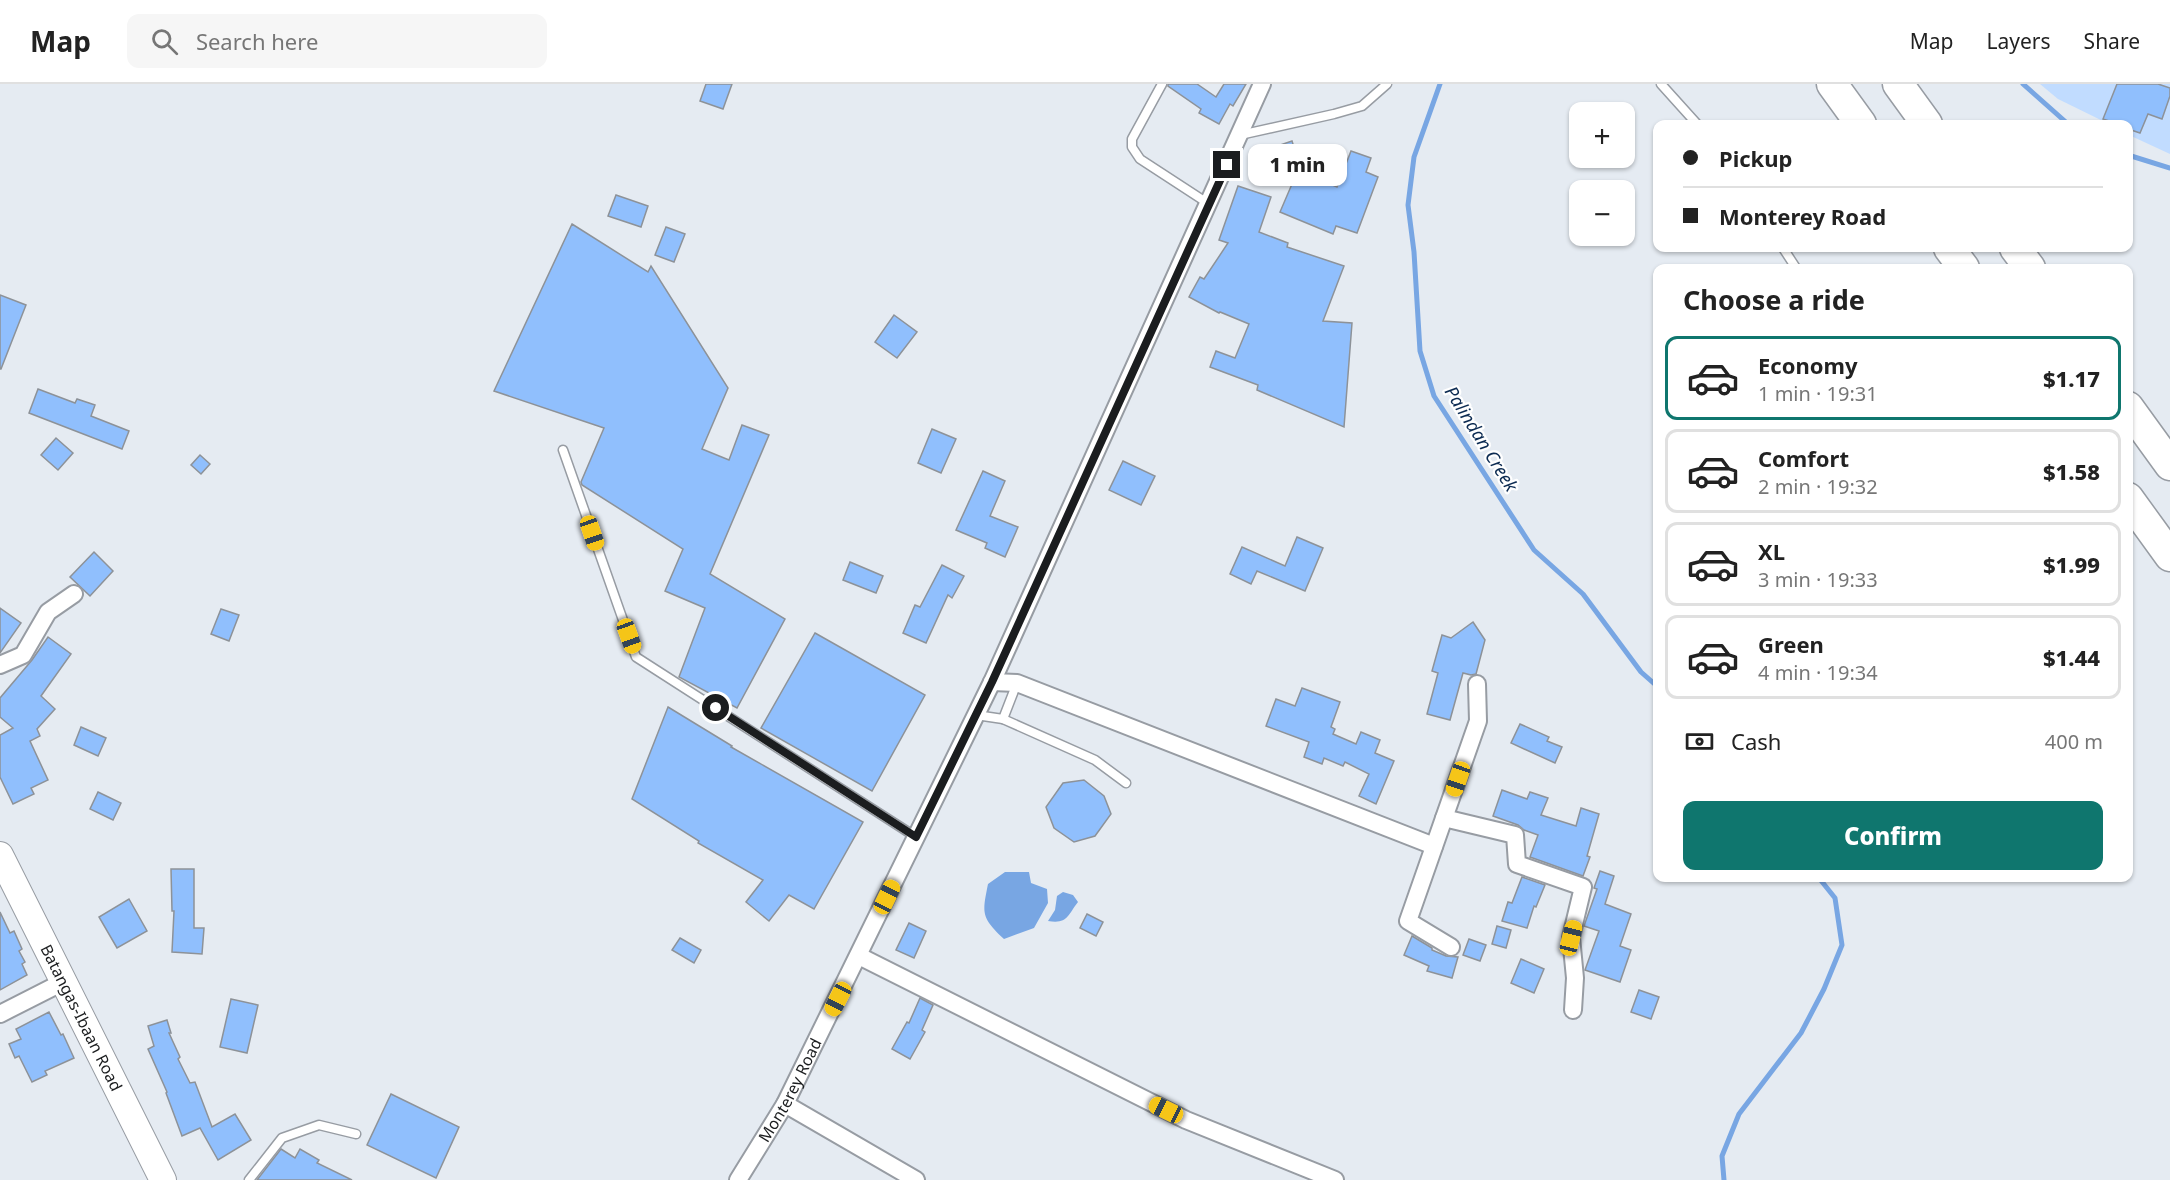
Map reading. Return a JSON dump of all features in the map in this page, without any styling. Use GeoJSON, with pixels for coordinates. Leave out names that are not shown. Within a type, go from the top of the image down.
{"type":"FeatureCollection","features":[{"type":"Feature","properties":{"kind":"highway"},"geometry":{"type":"LineString","coordinates":[[1835,88],[1859,120]]}},
{"type":"Feature","properties":{"kind":"highway"},"geometry":{"type":"LineString","coordinates":[[1901,88],[1924,120]]}},
{"type":"Feature","properties":{"kind":"highway"},"geometry":{"type":"LineString","coordinates":[[1952,252],[1962,264]]}},
{"type":"Feature","properties":{"kind":"highway"},"geometry":{"type":"LineString","coordinates":[[2133,414],[2170,465]]}},
{"type":"Feature","properties":{"kind":"highway"},"geometry":{"type":"LineString","coordinates":[[2133,505],[2170,556]]}},
{"type":"Feature","properties":{"kind":"main road","name":"Batangas-Ibaan Road"},"geometry":{"type":"LineString","coordinates":[[0,855],[163,1180]]}},
{"type":"Feature","properties":{"kind":"street","name":"Monterey Road"},"geometry":{"type":"LineString","coordinates":[[738,1180],[785,1104],[992,682],[1262,84]]}},
{"type":"Feature","properties":{"kind":"street"},"geometry":{"type":"LineString","coordinates":[[0,665],[23,655],[48,612],[74,594]]}},
{"type":"Feature","properties":{"kind":"street"},"geometry":{"type":"LineString","coordinates":[[992,682],[1017,683],[1434,846]]}},
{"type":"Feature","properties":{"kind":"street"},"geometry":{"type":"LineString","coordinates":[[1450,947],[1408,921],[1478,721],[1478,684]]}},
{"type":"Feature","properties":{"kind":"street"},"geometry":{"type":"LineString","coordinates":[[1444,818],[1515,835],[1516,864],[1583,887],[1571,938],[1575,978],[1574,1011]]}},
{"type":"Feature","properties":{"kind":"street"},"geometry":{"type":"LineString","coordinates":[[859,956],[1186,1120],[1335,1180]]}},
{"type":"Feature","properties":{"kind":"street"},"geometry":{"type":"LineString","coordinates":[[0,1014],[65,981]]}},
{"type":"Feature","properties":{"kind":"street"},"geometry":{"type":"LineString","coordinates":[[785,1104],[916,1180]]}},
{"type":"Feature","properties":{"kind":"lane"},"geometry":{"type":"LineString","coordinates":[[1162,84],[1131,139],[1132,147],[1140,159],[1209,204]]}},
{"type":"Feature","properties":{"kind":"lane"},"geometry":{"type":"LineString","coordinates":[[1240,135],[1362,106],[1387,84]]}},
{"type":"Feature","properties":{"kind":"lane"},"geometry":{"type":"LineString","coordinates":[[1661,84],[1693,120]]}},
{"type":"Feature","properties":{"kind":"lane"},"geometry":{"type":"LineString","coordinates":[[563,450],[636,657],[916,837]]}},
{"type":"Feature","properties":{"kind":"lane"},"geometry":{"type":"LineString","coordinates":[[1003,719],[1017,683]]}},
{"type":"Feature","properties":{"kind":"lane"},"geometry":{"type":"LineString","coordinates":[[975,715],[1003,719],[1095,760],[1126,783]]}},
{"type":"Feature","properties":{"kind":"lane"},"geometry":{"type":"LineString","coordinates":[[249,1180],[282,1138],[319,1125],[356,1134]]}},
{"type":"Feature","properties":{"kind":"shaded area"},"geometry":{"type":"Polygon","coordinates":[[[2040,84],[2170,84],[2170,154],[2133,137],[2133,120],[2101,120],[2058,99],[2040,84]]]}},
{"type":"Feature","properties":{"kind":"water"},"geometry":{"type":"Polygon","coordinates":[[[1005,872],[1029,872],[1031,883],[1047,889],[1048,903],[1034,928],[1004,939],[987,920],[984,909],[988,884],[1005,872]]]}},
{"type":"Feature","properties":{"kind":"water"},"geometry":{"type":"Polygon","coordinates":[[[1063,892],[1073,895],[1078,902],[1063,920],[1048,921],[1055,910],[1057,896],[1063,892]]]}},
{"type":"Feature","properties":{"kind":"building"},"geometry":{"type":"Polygon","coordinates":[[[706,84],[732,84],[723,109],[700,101],[706,84]]]}},
{"type":"Feature","properties":{"kind":"building"},"geometry":{"type":"Polygon","coordinates":[[[1168,84],[1197,84],[1216,97],[1224,84],[1246,84],[1233,106],[1230,104],[1219,124],[1199,113],[1201,109],[1168,84]]]}},
{"type":"Feature","properties":{"kind":"building"},"geometry":{"type":"Polygon","coordinates":[[[2117,84],[2158,84],[2170,88],[2170,96],[2162,119],[2148,114],[2140,133],[2133,131],[2133,120],[2103,119],[2117,84]]]}},
{"type":"Feature","properties":{"kind":"building"},"geometry":{"type":"Polygon","coordinates":[[[1292,141],[1296,154],[1261,166],[1257,153],[1292,141]]]}},
{"type":"Feature","properties":{"kind":"building"},"geometry":{"type":"Polygon","coordinates":[[[1351,151],[1371,158],[1366,172],[1378,177],[1357,233],[1336,226],[1333,234],[1280,212],[1298,170],[1337,187],[1351,151]]]}},
{"type":"Feature","properties":{"kind":"building"},"geometry":{"type":"Polygon","coordinates":[[[1238,186],[1271,197],[1259,232],[1288,243],[1287,247],[1344,266],[1323,321],[1352,323],[1344,427],[1257,390],[1258,385],[1210,367],[1216,351],[1235,358],[1249,324],[1219,313],[1189,297],[1200,277],[1204,279],[1228,243],[1219,240],[1238,186]]]}},
{"type":"Feature","properties":{"kind":"building"},"geometry":{"type":"Polygon","coordinates":[[[616,195],[648,206],[641,227],[608,216],[616,195]]]}},
{"type":"Feature","properties":{"kind":"building"},"geometry":{"type":"Polygon","coordinates":[[[572,224],[648,272],[651,266],[728,388],[702,449],[729,460],[742,425],[769,435],[710,574],[785,619],[737,708],[679,677],[705,608],[665,591],[683,549],[582,485],[581,482],[604,428],[494,391],[572,224]]]}},
{"type":"Feature","properties":{"kind":"building"},"geometry":{"type":"Polygon","coordinates":[[[666,227],[685,234],[674,262],[655,255],[666,227]]]}},
{"type":"Feature","properties":{"kind":"building"},"geometry":{"type":"Polygon","coordinates":[[[0,295],[26,305],[1,369],[0,369],[0,295]]]}},
{"type":"Feature","properties":{"kind":"building"},"geometry":{"type":"Polygon","coordinates":[[[894,315],[917,332],[897,358],[875,342],[894,315]]]}},
{"type":"Feature","properties":{"kind":"building"},"geometry":{"type":"Polygon","coordinates":[[[38,389],[75,403],[77,399],[95,405],[91,416],[129,431],[122,449],[29,413],[38,389]]]}},
{"type":"Feature","properties":{"kind":"building"},"geometry":{"type":"Polygon","coordinates":[[[932,429],[956,439],[941,473],[918,463],[932,429]]]}},
{"type":"Feature","properties":{"kind":"building"},"geometry":{"type":"Polygon","coordinates":[[[56,438],[73,453],[58,470],[41,455],[56,438]]]}},
{"type":"Feature","properties":{"kind":"building"},"geometry":{"type":"Polygon","coordinates":[[[200,455],[210,464],[201,474],[191,465],[200,455]]]}},
{"type":"Feature","properties":{"kind":"building"},"geometry":{"type":"Polygon","coordinates":[[[1123,461],[1155,476],[1141,505],[1109,490],[1123,461]]]}},
{"type":"Feature","properties":{"kind":"building"},"geometry":{"type":"Polygon","coordinates":[[[983,471],[1005,481],[990,516],[1018,527],[1005,557],[985,548],[987,543],[956,530],[983,471]]]}},
{"type":"Feature","properties":{"kind":"building"},"geometry":{"type":"Polygon","coordinates":[[[1297,537],[1323,548],[1305,591],[1257,571],[1251,584],[1230,574],[1242,547],[1285,566],[1297,537]]]}},
{"type":"Feature","properties":{"kind":"building"},"geometry":{"type":"Polygon","coordinates":[[[94,552],[113,571],[90,596],[70,577],[94,552]]]}},
{"type":"Feature","properties":{"kind":"building"},"geometry":{"type":"Polygon","coordinates":[[[850,562],[883,576],[876,593],[843,580],[850,562]]]}},
{"type":"Feature","properties":{"kind":"building"},"geometry":{"type":"Polygon","coordinates":[[[942,565],[964,576],[952,598],[948,595],[926,643],[903,633],[915,605],[920,607],[942,565]]]}},
{"type":"Feature","properties":{"kind":"building"},"geometry":{"type":"Polygon","coordinates":[[[0,608],[21,623],[0,653],[0,608]]]}},
{"type":"Feature","properties":{"kind":"building"},"geometry":{"type":"Polygon","coordinates":[[[221,609],[239,615],[229,641],[211,634],[221,609]]]}},
{"type":"Feature","properties":{"kind":"building"},"geometry":{"type":"Polygon","coordinates":[[[1473,622],[1485,640],[1476,674],[1463,673],[1450,720],[1427,714],[1438,673],[1432,671],[1442,635],[1451,638],[1473,622]]]}},
{"type":"Feature","properties":{"kind":"building"},"geometry":{"type":"Polygon","coordinates":[[[815,633],[925,695],[872,791],[761,728],[815,633]]]}},
{"type":"Feature","properties":{"kind":"building"},"geometry":{"type":"Polygon","coordinates":[[[48,637],[71,654],[41,696],[55,709],[37,729],[40,736],[30,741],[48,780],[31,788],[34,794],[13,804],[0,777],[0,735],[13,728],[0,717],[0,698],[48,637]]]}},
{"type":"Feature","properties":{"kind":"building"},"geometry":{"type":"Polygon","coordinates":[[[1302,688],[1340,702],[1331,727],[1335,729],[1333,734],[1356,744],[1361,732],[1380,740],[1375,753],[1394,761],[1376,804],[1359,796],[1369,774],[1345,762],[1343,766],[1324,758],[1322,764],[1304,757],[1309,742],[1266,726],[1276,699],[1295,706],[1302,688]]]}},
{"type":"Feature","properties":{"kind":"building"},"geometry":{"type":"Polygon","coordinates":[[[668,707],[731,747],[863,822],[814,909],[789,895],[769,921],[746,902],[763,880],[698,843],[699,841],[632,799],[668,707]]]}},
{"type":"Feature","properties":{"kind":"building"},"geometry":{"type":"Polygon","coordinates":[[[1520,724],[1549,737],[1547,741],[1562,747],[1555,763],[1511,743],[1520,724]]]}},
{"type":"Feature","properties":{"kind":"building"},"geometry":{"type":"Polygon","coordinates":[[[81,727],[106,738],[98,756],[74,745],[81,727]]]}},
{"type":"Feature","properties":{"kind":"building"},"geometry":{"type":"Polygon","coordinates":[[[1084,780],[1104,796],[1111,814],[1095,836],[1074,842],[1054,828],[1046,807],[1063,783],[1084,780]]]}},
{"type":"Feature","properties":{"kind":"building"},"geometry":{"type":"Polygon","coordinates":[[[1502,790],[1527,799],[1530,792],[1548,798],[1541,815],[1576,826],[1581,808],[1599,814],[1587,856],[1590,857],[1583,876],[1530,857],[1538,835],[1493,816],[1502,790]]]}},
{"type":"Feature","properties":{"kind":"building"},"geometry":{"type":"Polygon","coordinates":[[[98,792],[121,803],[113,820],[90,809],[98,792]]]}},
{"type":"Feature","properties":{"kind":"building"},"geometry":{"type":"Polygon","coordinates":[[[171,869],[194,869],[194,928],[204,928],[202,954],[172,952],[174,911],[172,911],[171,869]]]}},
{"type":"Feature","properties":{"kind":"building"},"geometry":{"type":"Polygon","coordinates":[[[1600,871],[1614,876],[1605,904],[1631,914],[1620,946],[1631,950],[1620,982],[1585,970],[1599,931],[1584,926],[1597,889],[1594,888],[1600,871]]]}},
{"type":"Feature","properties":{"kind":"building"},"geometry":{"type":"Polygon","coordinates":[[[1522,877],[1545,885],[1536,907],[1534,906],[1527,928],[1502,921],[1508,902],[1512,903],[1522,877]]]}},
{"type":"Feature","properties":{"kind":"building"},"geometry":{"type":"Polygon","coordinates":[[[129,899],[147,931],[117,948],[99,917],[129,899]]]}},
{"type":"Feature","properties":{"kind":"building"},"geometry":{"type":"Polygon","coordinates":[[[0,912],[10,933],[14,931],[22,949],[19,951],[25,962],[22,964],[27,975],[0,990],[0,912]]]}},
{"type":"Feature","properties":{"kind":"building"},"geometry":{"type":"Polygon","coordinates":[[[1087,914],[1103,922],[1096,936],[1080,928],[1087,914]]]}},
{"type":"Feature","properties":{"kind":"building"},"geometry":{"type":"Polygon","coordinates":[[[909,923],[926,931],[914,958],[896,950],[909,923]]]}},
{"type":"Feature","properties":{"kind":"building"},"geometry":{"type":"Polygon","coordinates":[[[1497,926],[1511,930],[1506,948],[1492,944],[1497,926]]]}},
{"type":"Feature","properties":{"kind":"building"},"geometry":{"type":"Polygon","coordinates":[[[1412,936],[1432,950],[1446,956],[1458,957],[1452,978],[1427,971],[1429,966],[1404,955],[1412,936]]]}},
{"type":"Feature","properties":{"kind":"building"},"geometry":{"type":"Polygon","coordinates":[[[680,938],[701,950],[694,963],[672,950],[680,938]]]}},
{"type":"Feature","properties":{"kind":"building"},"geometry":{"type":"Polygon","coordinates":[[[1469,939],[1486,945],[1480,961],[1463,955],[1469,939]]]}},
{"type":"Feature","properties":{"kind":"building"},"geometry":{"type":"Polygon","coordinates":[[[1521,959],[1544,969],[1534,993],[1511,983],[1521,959]]]}},
{"type":"Feature","properties":{"kind":"building"},"geometry":{"type":"Polygon","coordinates":[[[1639,990],[1659,997],[1651,1019],[1631,1012],[1639,990]]]}},
{"type":"Feature","properties":{"kind":"building"},"geometry":{"type":"Polygon","coordinates":[[[920,998],[933,1005],[922,1030],[925,1032],[910,1059],[892,1049],[907,1022],[909,1023],[920,998]]]}},
{"type":"Feature","properties":{"kind":"building"},"geometry":{"type":"Polygon","coordinates":[[[231,999],[258,1005],[247,1053],[220,1047],[231,999]]]}},
{"type":"Feature","properties":{"kind":"building"},"geometry":{"type":"Polygon","coordinates":[[[49,1012],[74,1058],[45,1071],[47,1075],[32,1082],[19,1056],[15,1058],[9,1044],[21,1039],[16,1029],[49,1012]]]}},
{"type":"Feature","properties":{"kind":"building"},"geometry":{"type":"Polygon","coordinates":[[[167,1020],[171,1033],[169,1033],[180,1057],[178,1059],[190,1083],[195,1082],[212,1127],[235,1114],[251,1140],[218,1160],[200,1128],[182,1136],[167,1092],[148,1049],[154,1046],[148,1026],[167,1020]]]}},
{"type":"Feature","properties":{"kind":"building"},"geometry":{"type":"Polygon","coordinates":[[[391,1094],[459,1127],[436,1178],[367,1145],[391,1094]]]}},
{"type":"Feature","properties":{"kind":"building"},"geometry":{"type":"Polygon","coordinates":[[[281,1149],[295,1158],[300,1149],[319,1160],[317,1163],[352,1180],[257,1180],[281,1149]]]}},
{"type":"Feature","properties":{"kind":"waterway","name":"Palindan Creek"},"geometry":{"type":"LineString","coordinates":[[1440,84],[1414,157],[1408,205],[1414,252],[1420,351],[1434,396],[1534,550],[1583,594],[1641,672],[1653,683]]}},
{"type":"Feature","properties":{"kind":"waterway"},"geometry":{"type":"LineString","coordinates":[[2023,84],[2064,120]]}},
{"type":"Feature","properties":{"kind":"waterway"},"geometry":{"type":"LineString","coordinates":[[2133,157],[2170,168]]}},
{"type":"Feature","properties":{"kind":"waterway","name":"Palindan Creek"},"geometry":{"type":"LineString","coordinates":[[1724,1180],[1722,1156],[1739,1114],[1801,1033],[1824,989],[1842,945],[1835,898],[1822,882]]}},
{"type":"Feature","properties":{"kind":"route"},"geometry":{"type":"LineString","coordinates":[[716,708],[916,837],[992,682],[1227,165]]}}]}
